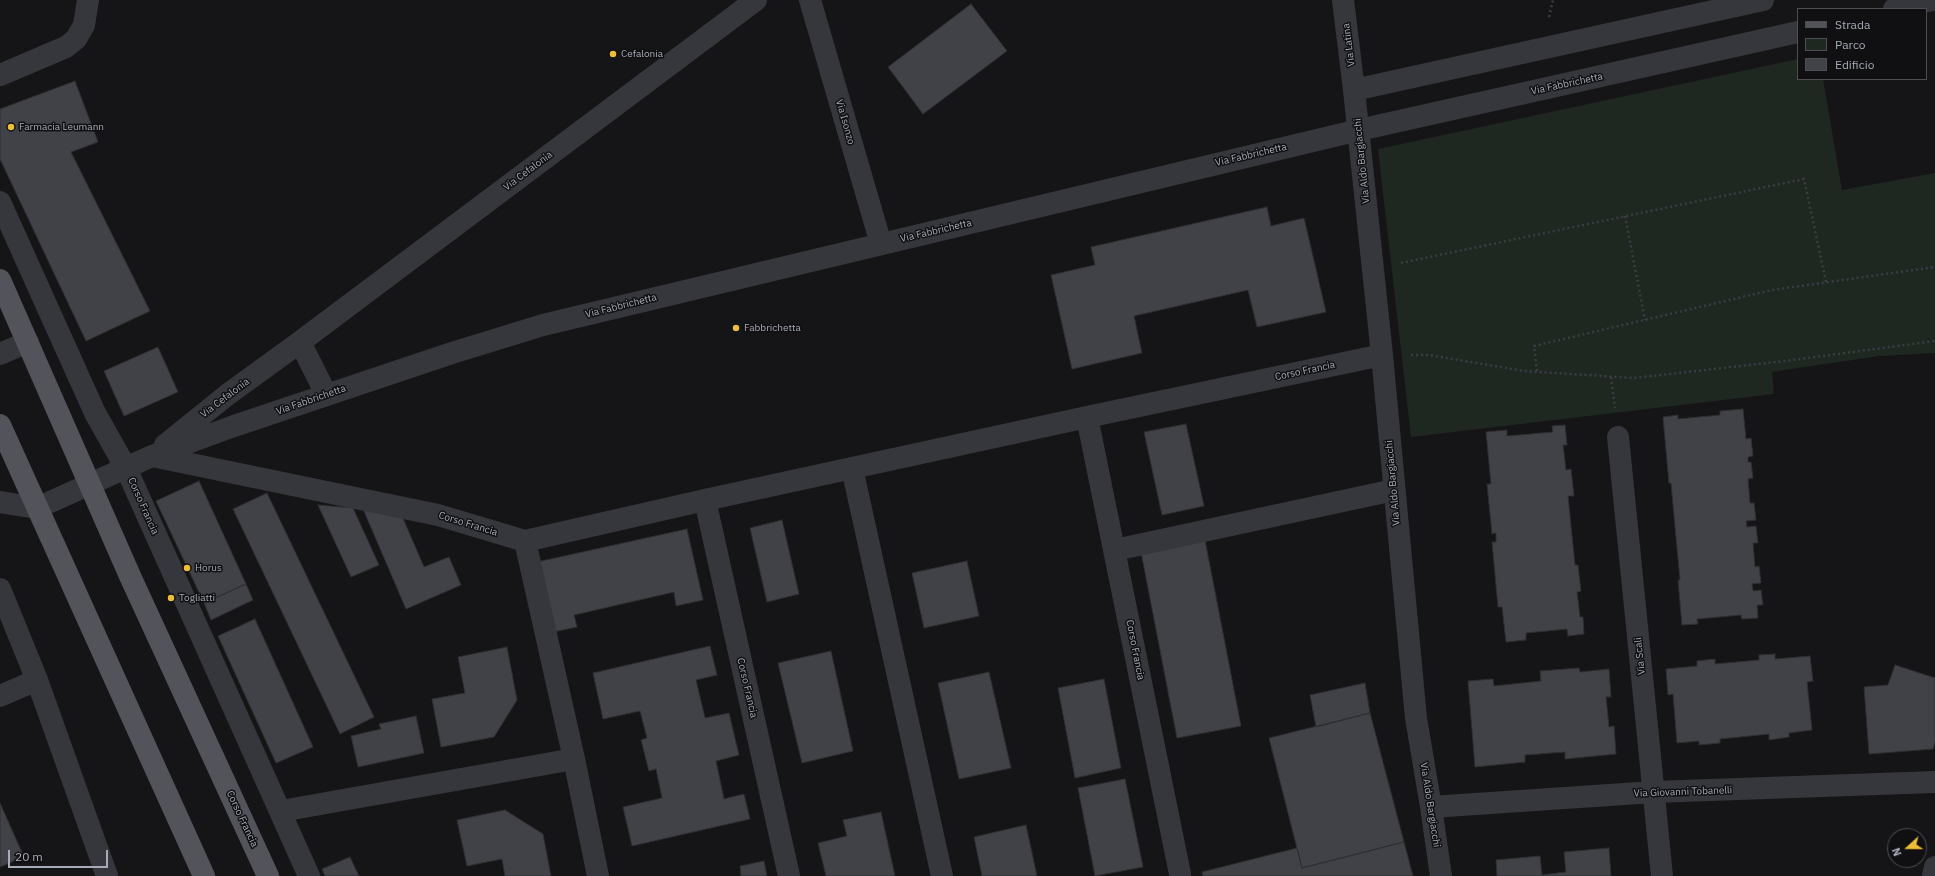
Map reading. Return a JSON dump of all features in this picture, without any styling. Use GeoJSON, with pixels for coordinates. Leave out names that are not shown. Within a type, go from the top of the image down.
{"type":"FeatureCollection","features":[{"type":"Feature","properties":{"kind":"main road","name":"Corso Francia"},"geometry":{"type":"LineString","coordinates":[[0,280],[90,485],[268,876]]}},
{"type":"Feature","properties":{"kind":"main road"},"geometry":{"type":"LineString","coordinates":[[0,425],[204,876]]}},
{"type":"Feature","properties":{"kind":"street"},"geometry":{"type":"LineString","coordinates":[[0,76],[66,47],[76,39],[84,25],[88,0]]}},
{"type":"Feature","properties":{"kind":"street","name":"Via Cefalonia"},"geometry":{"type":"LineString","coordinates":[[152,456],[227,395],[300,342],[756,0]]}},
{"type":"Feature","properties":{"kind":"street","name":"Via Isonzo"},"geometry":{"type":"LineString","coordinates":[[810,0],[881,244]]}},
{"type":"Feature","properties":{"kind":"street","name":"Via Latina"},"geometry":{"type":"LineString","coordinates":[[1343,0],[1354,90]]}},
{"type":"Feature","properties":{"kind":"street"},"geometry":{"type":"LineString","coordinates":[[1354,90],[1763,0]]}},
{"type":"Feature","properties":{"kind":"street"},"geometry":{"type":"LineString","coordinates":[[1898,8],[1932,0]]}},
{"type":"Feature","properties":{"kind":"street","name":"Via Fabbrichetta"},"geometry":{"type":"LineString","coordinates":[[37,508],[152,456],[326,394],[542,325],[1359,130],[1797,32]]}},
{"type":"Feature","properties":{"kind":"street","name":"Via Aldo Bargiacchi"},"geometry":{"type":"LineString","coordinates":[[1354,90],[1382,355],[1416,718],[1432,808],[1440,876]]}},
{"type":"Feature","properties":{"kind":"street","name":"Corso Francia"},"geometry":{"type":"LineString","coordinates":[[0,202],[95,413],[126,468],[282,811],[309,876]]}},
{"type":"Feature","properties":{"kind":"street"},"geometry":{"type":"LineString","coordinates":[[0,354],[28,342]]}},
{"type":"Feature","properties":{"kind":"street"},"geometry":{"type":"LineString","coordinates":[[300,342],[326,394]]}},
{"type":"Feature","properties":{"kind":"street","name":"Corso Francia"},"geometry":{"type":"LineString","coordinates":[[152,456],[438,515],[525,541],[1086,417],[1382,355]]}},
{"type":"Feature","properties":{"kind":"street","name":"Corso Francia"},"geometry":{"type":"LineString","coordinates":[[1086,417],[1115,550],[1176,875]]}},
{"type":"Feature","properties":{"kind":"street","name":"Via Scali"},"geometry":{"type":"LineString","coordinates":[[1618,437],[1662,876]]}},
{"type":"Feature","properties":{"kind":"street"},"geometry":{"type":"LineString","coordinates":[[852,468],[942,876]]}},
{"type":"Feature","properties":{"kind":"street"},"geometry":{"type":"LineString","coordinates":[[1115,550],[1394,490]]}},
{"type":"Feature","properties":{"kind":"street","name":"Corso Francia"},"geometry":{"type":"LineString","coordinates":[[705,500],[789,876]]}},
{"type":"Feature","properties":{"kind":"street"},"geometry":{"type":"LineString","coordinates":[[0,502],[37,508]]}},
{"type":"Feature","properties":{"kind":"street"},"geometry":{"type":"LineString","coordinates":[[525,541],[574,760],[598,876]]}},
{"type":"Feature","properties":{"kind":"street"},"geometry":{"type":"LineString","coordinates":[[0,589],[37,680],[107,876]]}},
{"type":"Feature","properties":{"kind":"street"},"geometry":{"type":"LineString","coordinates":[[0,696],[37,680]]}},
{"type":"Feature","properties":{"kind":"street"},"geometry":{"type":"LineString","coordinates":[[282,811],[574,760]]}},
{"type":"Feature","properties":{"kind":"street","name":"Via Giovanni Tobanelli"},"geometry":{"type":"LineString","coordinates":[[1432,808],[1654,792],[1935,782]]}},
{"type":"Feature","properties":{"kind":"street"},"geometry":{"type":"LineString","coordinates":[[1933,876],[1935,867]]}},
{"type":"Feature","properties":{"kind":"path"},"geometry":{"type":"LineString","coordinates":[[1373,269],[1804,179],[1826,282]]}},
{"type":"Feature","properties":{"kind":"path"},"geometry":{"type":"LineString","coordinates":[[1624,216],[1645,320]]}},
{"type":"Feature","properties":{"kind":"path"},"geometry":{"type":"LineString","coordinates":[[1537,371],[1534,346],[1772,290],[1935,267]]}},
{"type":"Feature","properties":{"kind":"path"},"geometry":{"type":"LineString","coordinates":[[1382,355],[1430,355],[1537,371],[1634,378],[1785,361],[1935,341]]}},
{"type":"Feature","properties":{"kind":"path"},"geometry":{"type":"LineString","coordinates":[[1611,377],[1618,437]]}},
{"type":"Feature","properties":{"kind":"green space"},"geometry":{"type":"Polygon","coordinates":[[[1797,59],[1797,80],[1823,80],[1842,190],[1935,173],[1935,353],[1879,356],[1772,372],[1774,394],[1411,437],[1378,149],[1797,59]]]}},
{"type":"Feature","properties":{"kind":"building"},"geometry":{"type":"Polygon","coordinates":[[[971,4],[1007,51],[923,114],[888,67],[971,4]]]}},
{"type":"Feature","properties":{"kind":"building"},"geometry":{"type":"Polygon","coordinates":[[[75,81],[98,142],[71,152],[150,311],[86,341],[0,159],[0,109],[75,81]]]}},
{"type":"Feature","properties":{"kind":"building"},"geometry":{"type":"Polygon","coordinates":[[[1267,207],[1271,226],[1304,218],[1326,312],[1257,327],[1248,290],[1134,316],[1142,353],[1072,369],[1051,275],[1095,265],[1091,247],[1267,207]]]}},
{"type":"Feature","properties":{"kind":"building"},"geometry":{"type":"Polygon","coordinates":[[[158,347],[178,392],[124,416],[104,371],[158,347]]]}},
{"type":"Feature","properties":{"kind":"building"},"geometry":{"type":"Polygon","coordinates":[[[1743,409],[1746,439],[1751,438],[1753,456],[1748,457],[1748,462],[1751,462],[1753,478],[1748,479],[1750,503],[1754,503],[1756,520],[1746,521],[1747,527],[1756,526],[1758,543],[1753,543],[1755,567],[1759,566],[1761,583],[1752,584],[1753,591],[1761,590],[1763,605],[1757,605],[1758,618],[1742,619],[1741,615],[1697,619],[1698,624],[1682,625],[1678,580],[1680,580],[1663,417],[1678,415],[1678,419],[1720,415],[1720,411],[1743,409]]]}},
{"type":"Feature","properties":{"kind":"building"},"geometry":{"type":"Polygon","coordinates":[[[1186,424],[1204,506],[1162,515],[1144,432],[1186,424]]]}},
{"type":"Feature","properties":{"kind":"building"},"geometry":{"type":"Polygon","coordinates":[[[1565,425],[1567,445],[1563,445],[1566,470],[1571,469],[1574,496],[1568,496],[1575,565],[1578,565],[1581,591],[1577,592],[1580,617],[1583,617],[1584,634],[1568,636],[1567,629],[1526,633],[1526,640],[1506,642],[1502,607],[1498,607],[1492,542],[1496,542],[1496,533],[1492,534],[1487,484],[1491,484],[1486,432],[1507,430],[1507,436],[1553,432],[1552,426],[1565,425]]]}},
{"type":"Feature","properties":{"kind":"building"},"geometry":{"type":"Polygon","coordinates":[[[199,481],[246,584],[204,603],[156,501],[199,481]]]}},
{"type":"Feature","properties":{"kind":"building"},"geometry":{"type":"Polygon","coordinates":[[[267,493],[374,717],[340,734],[233,509],[267,493]]]}},
{"type":"Feature","properties":{"kind":"building"},"geometry":{"type":"Polygon","coordinates":[[[318,505],[353,508],[379,565],[351,577],[318,505]]]}},
{"type":"Feature","properties":{"kind":"building"},"geometry":{"type":"Polygon","coordinates":[[[363,509],[402,516],[424,567],[449,557],[461,585],[406,609],[363,509]]]}},
{"type":"Feature","properties":{"kind":"building"},"geometry":{"type":"Polygon","coordinates":[[[782,520],[799,594],[767,602],[750,528],[782,520]]]}},
{"type":"Feature","properties":{"kind":"building"},"geometry":{"type":"Polygon","coordinates":[[[687,529],[703,600],[676,606],[674,592],[574,615],[577,627],[553,632],[537,562],[687,529]]]}},
{"type":"Feature","properties":{"kind":"building"},"geometry":{"type":"Polygon","coordinates":[[[1205,540],[1241,726],[1177,738],[1141,552],[1205,540]]]}},
{"type":"Feature","properties":{"kind":"building"},"geometry":{"type":"Polygon","coordinates":[[[967,561],[979,616],[924,628],[912,573],[967,561]]]}},
{"type":"Feature","properties":{"kind":"building"},"geometry":{"type":"Polygon","coordinates":[[[246,584],[253,600],[211,620],[204,603],[246,584]]]}},
{"type":"Feature","properties":{"kind":"building"},"geometry":{"type":"Polygon","coordinates":[[[255,619],[313,747],[276,763],[218,636],[255,619]]]}},
{"type":"Feature","properties":{"kind":"building"},"geometry":{"type":"Polygon","coordinates":[[[710,646],[717,675],[696,680],[705,718],[729,713],[739,755],[716,761],[724,799],[744,794],[750,819],[632,846],[623,807],[662,798],[656,769],[649,771],[641,740],[647,738],[640,711],[603,719],[593,673],[710,646]]]}},
{"type":"Feature","properties":{"kind":"building"},"geometry":{"type":"Polygon","coordinates":[[[507,647],[517,700],[494,737],[441,747],[432,699],[465,693],[458,657],[507,647]]]}},
{"type":"Feature","properties":{"kind":"building"},"geometry":{"type":"Polygon","coordinates":[[[831,651],[853,751],[802,763],[778,663],[831,651]]]}},
{"type":"Feature","properties":{"kind":"building"},"geometry":{"type":"Polygon","coordinates":[[[1775,654],[1775,659],[1810,656],[1813,681],[1807,682],[1812,730],[1789,733],[1789,737],[1769,740],[1769,734],[1720,739],[1720,743],[1699,745],[1699,741],[1677,743],[1673,694],[1668,695],[1666,669],[1697,666],[1697,661],[1715,659],[1715,664],[1759,660],[1759,655],[1775,654]]]}},
{"type":"Feature","properties":{"kind":"building"},"geometry":{"type":"Polygon","coordinates":[[[1895,665],[1935,678],[1935,742],[1933,749],[1869,754],[1864,687],[1888,685],[1895,665]]]}},
{"type":"Feature","properties":{"kind":"building"},"geometry":{"type":"Polygon","coordinates":[[[1579,668],[1580,672],[1609,669],[1611,697],[1606,697],[1609,727],[1614,726],[1616,754],[1565,759],[1565,752],[1525,755],[1525,762],[1475,767],[1468,681],[1493,679],[1494,686],[1541,681],[1540,671],[1579,668]]]}},
{"type":"Feature","properties":{"kind":"building"},"geometry":{"type":"Polygon","coordinates":[[[989,672],[1011,768],[959,779],[938,683],[989,672]]]}},
{"type":"Feature","properties":{"kind":"building"},"geometry":{"type":"Polygon","coordinates":[[[1104,679],[1121,768],[1075,778],[1058,688],[1104,679]]]}},
{"type":"Feature","properties":{"kind":"building"},"geometry":{"type":"Polygon","coordinates":[[[1365,683],[1370,713],[1316,727],[1310,695],[1365,683]]]}},
{"type":"Feature","properties":{"kind":"building"},"geometry":{"type":"Polygon","coordinates":[[[1370,713],[1404,842],[1302,868],[1269,738],[1370,713]]]}},
{"type":"Feature","properties":{"kind":"building"},"geometry":{"type":"Polygon","coordinates":[[[416,716],[424,753],[358,767],[351,736],[381,729],[379,724],[416,716]]]}},
{"type":"Feature","properties":{"kind":"building"},"geometry":{"type":"Polygon","coordinates":[[[1125,779],[1143,867],[1095,876],[1078,788],[1125,779]]]}},
{"type":"Feature","properties":{"kind":"building"},"geometry":{"type":"Polygon","coordinates":[[[0,803],[24,857],[0,867],[0,803]]]}},
{"type":"Feature","properties":{"kind":"building"},"geometry":{"type":"Polygon","coordinates":[[[505,810],[543,834],[551,876],[505,876],[502,859],[467,866],[457,820],[505,810]]]}},
{"type":"Feature","properties":{"kind":"building"},"geometry":{"type":"Polygon","coordinates":[[[881,812],[895,876],[826,876],[818,843],[847,836],[843,820],[881,812]]]}},
{"type":"Feature","properties":{"kind":"building"},"geometry":{"type":"Polygon","coordinates":[[[1026,825],[1037,876],[982,876],[974,837],[1026,825]]]}},
{"type":"Feature","properties":{"kind":"building"},"geometry":{"type":"Polygon","coordinates":[[[1404,842],[1413,876],[1203,876],[1202,872],[1297,848],[1302,868],[1404,842]]]}},
{"type":"Feature","properties":{"kind":"building"},"geometry":{"type":"Polygon","coordinates":[[[1609,848],[1611,876],[1497,876],[1496,860],[1540,856],[1542,875],[1566,872],[1564,852],[1609,848]]]}},
{"type":"Feature","properties":{"kind":"building"},"geometry":{"type":"Polygon","coordinates":[[[350,857],[359,876],[325,876],[322,869],[350,857]]]}},
{"type":"Feature","properties":{"kind":"building"},"geometry":{"type":"Polygon","coordinates":[[[764,861],[767,876],[741,876],[740,866],[764,861]]]}},
{"type":"Feature","properties":{"kind":"place","name":"Cefalonia"},"geometry":{"type":"Point","coordinates":[613,54]}},
{"type":"Feature","properties":{"kind":"place","name":"Farmacia Leumann"},"geometry":{"type":"Point","coordinates":[11,127]}},
{"type":"Feature","properties":{"kind":"place","name":"Fabbrichetta"},"geometry":{"type":"Point","coordinates":[736,328]}},
{"type":"Feature","properties":{"kind":"place","name":"Horus"},"geometry":{"type":"Point","coordinates":[187,568]}},
{"type":"Feature","properties":{"kind":"place","name":"Togliatti"},"geometry":{"type":"Point","coordinates":[171,598]}}]}
